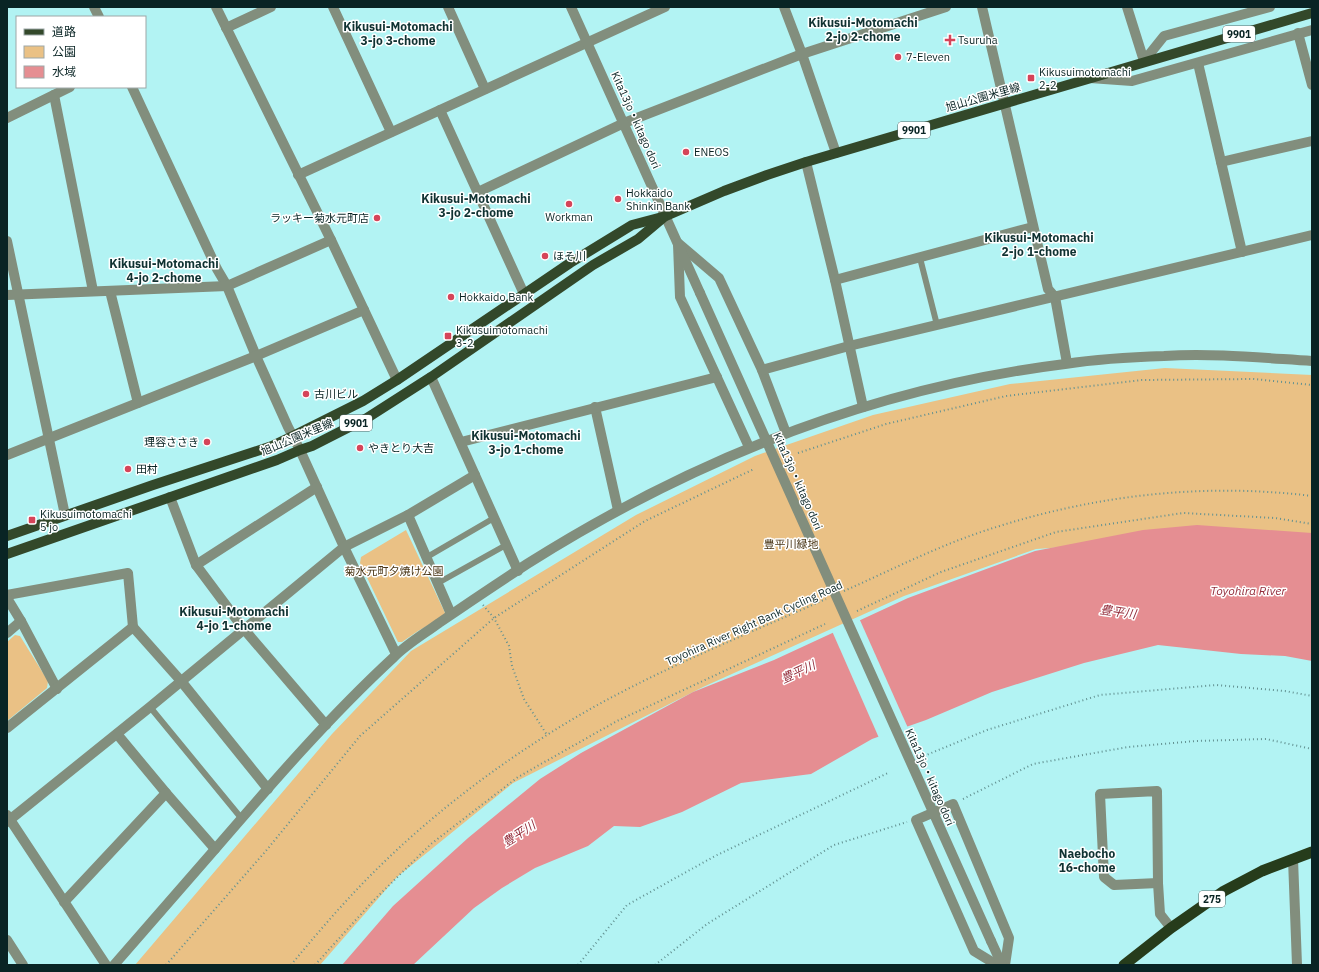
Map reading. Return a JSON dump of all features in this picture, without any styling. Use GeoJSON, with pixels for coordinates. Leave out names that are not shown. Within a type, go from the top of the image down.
{"type":"FeatureCollection","features":[{"type":"Feature","properties":{"kind":"highway","name":"275"},"geometry":{"type":"LineString","coordinates":[[1124,965],[1171,928],[1224,891],[1262,871],[1312,852]]}},
{"type":"Feature","properties":{"kind":"main road","name":"旭山公園米里線"},"geometry":{"type":"LineString","coordinates":[[7,536],[65,515],[272,446],[293,436],[363,401],[397,380],[570,263],[632,225],[666,216],[731,188],[806,162],[1144,61],[1312,13]]}},
{"type":"Feature","properties":{"kind":"main road","name":"旭山公園米里線"},"geometry":{"type":"LineString","coordinates":[[7,554],[277,460],[312,446],[368,418],[431,377],[593,265],[638,239],[666,216]]}},
{"type":"Feature","properties":{"kind":"street"},"geometry":{"type":"LineString","coordinates":[[94,7],[98,16]]}},
{"type":"Feature","properties":{"kind":"street"},"geometry":{"type":"LineString","coordinates":[[216,7],[331,240],[397,380]]}},
{"type":"Feature","properties":{"kind":"street"},"geometry":{"type":"LineString","coordinates":[[226,28],[271,7]]}},
{"type":"Feature","properties":{"kind":"street"},"geometry":{"type":"LineString","coordinates":[[333,7],[391,132]]}},
{"type":"Feature","properties":{"kind":"street"},"geometry":{"type":"LineString","coordinates":[[448,7],[486,89]]}},
{"type":"Feature","properties":{"kind":"street","name":"Kita13jo・kitago dori"},"geometry":{"type":"LineString","coordinates":[[571,7],[1003,965]]}},
{"type":"Feature","properties":{"kind":"street"},"geometry":{"type":"LineString","coordinates":[[298,175],[665,7]]}},
{"type":"Feature","properties":{"kind":"street"},"geometry":{"type":"LineString","coordinates":[[784,7],[836,153]]}},
{"type":"Feature","properties":{"kind":"street"},"geometry":{"type":"LineString","coordinates":[[478,192],[624,123],[802,54],[946,7]]}},
{"type":"Feature","properties":{"kind":"street"},"geometry":{"type":"LineString","coordinates":[[982,7],[1048,289],[1055,296],[1067,363]]}},
{"type":"Feature","properties":{"kind":"street"},"geometry":{"type":"LineString","coordinates":[[1127,7],[1144,61]]}},
{"type":"Feature","properties":{"kind":"street"},"geometry":{"type":"LineString","coordinates":[[1144,61],[1164,36],[1264,8]]}},
{"type":"Feature","properties":{"kind":"street"},"geometry":{"type":"LineString","coordinates":[[1090,78],[1132,82],[1312,30]]}},
{"type":"Feature","properties":{"kind":"street"},"geometry":{"type":"LineString","coordinates":[[1298,33],[1312,85]]}},
{"type":"Feature","properties":{"kind":"street"},"geometry":{"type":"LineString","coordinates":[[1198,63],[1242,252]]}},
{"type":"Feature","properties":{"kind":"street"},"geometry":{"type":"LineString","coordinates":[[7,118],[68,88]]}},
{"type":"Feature","properties":{"kind":"street"},"geometry":{"type":"LineString","coordinates":[[132,88],[217,269],[227,286],[256,356],[344,547],[396,654]]}},
{"type":"Feature","properties":{"kind":"street"},"geometry":{"type":"LineString","coordinates":[[54,95],[93,291]]}},
{"type":"Feature","properties":{"kind":"street"},"geometry":{"type":"LineString","coordinates":[[440,110],[524,294]]}},
{"type":"Feature","properties":{"kind":"street"},"geometry":{"type":"LineString","coordinates":[[1221,162],[1312,141]]}},
{"type":"Feature","properties":{"kind":"street"},"geometry":{"type":"LineString","coordinates":[[806,162],[835,280],[863,407]]}},
{"type":"Feature","properties":{"kind":"street"},"geometry":{"type":"LineString","coordinates":[[835,280],[1033,227]]}},
{"type":"Feature","properties":{"kind":"street"},"geometry":{"type":"LineString","coordinates":[[762,370],[849,346],[1312,235]]}},
{"type":"Feature","properties":{"kind":"street"},"geometry":{"type":"LineString","coordinates":[[7,295],[227,286],[331,240]]}},
{"type":"Feature","properties":{"kind":"street"},"geometry":{"type":"LineString","coordinates":[[7,241],[65,515]]}},
{"type":"Feature","properties":{"kind":"street"},"geometry":{"type":"LineString","coordinates":[[678,243],[719,278],[762,370],[786,433]]}},
{"type":"Feature","properties":{"kind":"street"},"geometry":{"type":"LineString","coordinates":[[678,243],[680,296],[749,447]]}},
{"type":"Feature","properties":{"kind":"street"},"geometry":{"type":"LineString","coordinates":[[110,291],[138,403]]}},
{"type":"Feature","properties":{"kind":"street"},"geometry":{"type":"LineString","coordinates":[[7,455],[256,356],[364,310]]}},
{"type":"Feature","properties":{"kind":"street"},"geometry":{"type":"LineString","coordinates":[[114,965],[242,818],[326,725],[396,654],[451,614],[563,542],[618,510],[690,474],[749,447],[786,433],[863,407],[938,387],[995,374],[1067,363],[1166,356],[1206,355],[1312,361]]}},
{"type":"Feature","properties":{"kind":"street"},"geometry":{"type":"LineString","coordinates":[[431,377],[518,571]]}},
{"type":"Feature","properties":{"kind":"street"},"geometry":{"type":"LineString","coordinates":[[461,442],[717,377]]}},
{"type":"Feature","properties":{"kind":"street"},"geometry":{"type":"LineString","coordinates":[[596,407],[618,510]]}},
{"type":"Feature","properties":{"kind":"street"},"geometry":{"type":"LineString","coordinates":[[106,965],[8,819],[117,734],[243,628],[344,547],[408,515],[475,474]]}},
{"type":"Feature","properties":{"kind":"street"},"geometry":{"type":"LineString","coordinates":[[196,565],[317,487]]}},
{"type":"Feature","properties":{"kind":"street"},"geometry":{"type":"LineString","coordinates":[[170,497],[196,565],[243,628],[326,725]]}},
{"type":"Feature","properties":{"kind":"street"},"geometry":{"type":"LineString","coordinates":[[408,515],[451,614]]}},
{"type":"Feature","properties":{"kind":"street"},"geometry":{"type":"LineString","coordinates":[[57,689],[22,621],[7,597],[128,573],[133,627],[181,681],[268,789]]}},
{"type":"Feature","properties":{"kind":"street"},"geometry":{"type":"LineString","coordinates":[[7,633],[22,621]]}},
{"type":"Feature","properties":{"kind":"street"},"geometry":{"type":"LineString","coordinates":[[7,728],[133,627]]}},
{"type":"Feature","properties":{"kind":"street"},"geometry":{"type":"LineString","coordinates":[[117,734],[215,849]]}},
{"type":"Feature","properties":{"kind":"street"},"geometry":{"type":"LineString","coordinates":[[1158,883],[1114,885],[1104,878],[1100,794],[1157,791],[1158,883],[1160,914],[1171,928]]}},
{"type":"Feature","properties":{"kind":"street"},"geometry":{"type":"LineString","coordinates":[[64,902],[166,793]]}},
{"type":"Feature","properties":{"kind":"street"},"geometry":{"type":"LineString","coordinates":[[997,965],[974,951],[916,820],[953,804],[1009,938],[1003,965]]}},
{"type":"Feature","properties":{"kind":"street"},"geometry":{"type":"LineString","coordinates":[[1293,859],[1296,965]]}},
{"type":"Feature","properties":{"kind":"street"},"geometry":{"type":"LineString","coordinates":[[7,940],[23,965]]}},
{"type":"Feature","properties":{"kind":"lane"},"geometry":{"type":"LineString","coordinates":[[920,258],[937,325]]}},
{"type":"Feature","properties":{"kind":"lane"},"geometry":{"type":"LineString","coordinates":[[427,557],[494,518]]}},
{"type":"Feature","properties":{"kind":"lane"},"geometry":{"type":"LineString","coordinates":[[438,583],[506,545]]}},
{"type":"Feature","properties":{"kind":"lane"},"geometry":{"type":"LineString","coordinates":[[150,707],[242,818]]}},
{"type":"Feature","properties":{"kind":"path"},"geometry":{"type":"LineString","coordinates":[[798,453],[886,424],[1006,396],[1142,380],[1254,379],[1312,385]]}},
{"type":"Feature","properties":{"kind":"path"},"geometry":{"type":"LineString","coordinates":[[166,965],[264,852],[360,736],[494,618],[645,521],[754,469]]}},
{"type":"Feature","properties":{"kind":"path","name":"Toyohira River Right Bank Cycling Road"},"geometry":{"type":"LineString","coordinates":[[838,594],[922,556],[979,533],[1018,520],[1069,507],[1103,500],[1187,491],[1255,491],[1312,496]]}},
{"type":"Feature","properties":{"kind":"path"},"geometry":{"type":"LineString","coordinates":[[857,611],[941,572],[1056,532],[1183,513],[1275,518],[1312,524]]}},
{"type":"Feature","properties":{"kind":"path","name":"Toyohira River Right Bank Cycling Road"},"geometry":{"type":"LineString","coordinates":[[291,965],[363,883],[436,815],[473,786],[547,735],[579,715],[642,682],[831,597]]}},
{"type":"Feature","properties":{"kind":"path"},"geometry":{"type":"LineString","coordinates":[[477,598],[494,618],[509,646],[512,666],[524,699],[547,735]]}},
{"type":"Feature","properties":{"kind":"path"},"geometry":{"type":"LineString","coordinates":[[315,965],[372,902],[431,844],[518,777],[617,721],[825,624]]}},
{"type":"Feature","properties":{"kind":"path"},"geometry":{"type":"LineString","coordinates":[[924,756],[987,730],[1100,695],[1216,684],[1285,691],[1312,696]]}},
{"type":"Feature","properties":{"kind":"path"},"geometry":{"type":"LineString","coordinates":[[953,804],[1033,764],[1128,747],[1196,741],[1266,739],[1312,749]]}},
{"type":"Feature","properties":{"kind":"path"},"geometry":{"type":"LineString","coordinates":[[578,965],[628,906],[716,856],[888,773]]}},
{"type":"Feature","properties":{"kind":"path"},"geometry":{"type":"LineString","coordinates":[[655,965],[707,924],[834,845],[916,820]]}},
{"type":"Feature","properties":{"kind":"green space","name":"豊平川緑地"},"geometry":{"type":"Polygon","coordinates":[[[1165,368],[1312,375],[1312,548],[1179,539],[1036,549],[904,596],[703,687],[513,783],[397,877],[320,965],[135,965],[332,734],[411,651],[636,515],[755,456],[873,415],[1010,384],[1165,368]]]}},
{"type":"Feature","properties":{"kind":"green space","name":"菊水元町夕焼け公園"},"geometry":{"type":"Polygon","coordinates":[[[406,530],[446,615],[402,642],[398,642],[360,563],[361,557],[406,530]]]}},
{"type":"Feature","properties":{"kind":"green space"},"geometry":{"type":"Polygon","coordinates":[[[15,635],[20,636],[48,681],[47,688],[7,721],[7,642],[15,635]]]}},
{"type":"Feature","properties":{"kind":"water","name":"Toyohira River"},"geometry":{"type":"Polygon","coordinates":[[[1197,525],[1312,533],[1312,661],[1285,656],[1241,654],[1158,645],[1084,663],[992,692],[926,720],[872,739],[811,774],[741,783],[682,812],[640,827],[614,826],[588,846],[535,868],[502,888],[474,908],[413,965],[342,965],[393,906],[468,838],[540,779],[581,753],[693,692],[774,660],[908,598],[1035,551],[1143,530],[1197,525]]]}},
{"type":"Feature","properties":{"kind":"pier"},"geometry":{"type":"Polygon","coordinates":[[[859,618],[908,728],[879,738],[832,631],[859,618]]]}},
{"type":"Feature","properties":{"kind":"place","name":"Tsuruha"},"geometry":{"type":"Point","coordinates":[950,40]}},
{"type":"Feature","properties":{"kind":"place","name":"7-Eleven"},"geometry":{"type":"Point","coordinates":[898,57]}},
{"type":"Feature","properties":{"kind":"place","name":"Kikusuimotomachi 2-2"},"geometry":{"type":"Point","coordinates":[1031,78]}},
{"type":"Feature","properties":{"kind":"place","name":"ENEOS"},"geometry":{"type":"Point","coordinates":[686,152]}},
{"type":"Feature","properties":{"kind":"place","name":"Hokkaido Shinkin Bank"},"geometry":{"type":"Point","coordinates":[618,199]}},
{"type":"Feature","properties":{"kind":"place","name":"Workman"},"geometry":{"type":"Point","coordinates":[569,204]}},
{"type":"Feature","properties":{"kind":"place","name":"ラッキー菊水元町店"},"geometry":{"type":"Point","coordinates":[377,218]}},
{"type":"Feature","properties":{"kind":"place","name":"ほそ川"},"geometry":{"type":"Point","coordinates":[545,256]}},
{"type":"Feature","properties":{"kind":"place","name":"Hokkaido Bank"},"geometry":{"type":"Point","coordinates":[451,297]}},
{"type":"Feature","properties":{"kind":"place","name":"Kikusuimotomachi 3-2"},"geometry":{"type":"Point","coordinates":[448,336]}},
{"type":"Feature","properties":{"kind":"place","name":"古川ビル"},"geometry":{"type":"Point","coordinates":[306,394]}},
{"type":"Feature","properties":{"kind":"place","name":"理容ささき"},"geometry":{"type":"Point","coordinates":[207,442]}},
{"type":"Feature","properties":{"kind":"place","name":"やきとり大吉"},"geometry":{"type":"Point","coordinates":[360,448]}},
{"type":"Feature","properties":{"kind":"place","name":"田村"},"geometry":{"type":"Point","coordinates":[128,469]}},
{"type":"Feature","properties":{"kind":"place","name":"Kikusuimotomachi 5 jo"},"geometry":{"type":"Point","coordinates":[32,520]}},
{"type":"Feature","properties":{"kind":"district","name":"Kikusui-Motomachi 2-jo 2-chome"},"geometry":{"type":"Point","coordinates":[863,30]}},
{"type":"Feature","properties":{"kind":"district","name":"Kikusui-Motomachi 3-jo 3-chome"},"geometry":{"type":"Point","coordinates":[398,34]}},
{"type":"Feature","properties":{"kind":"district","name":"Kikusui-Motomachi 3-jo 2-chome"},"geometry":{"type":"Point","coordinates":[476,206]}},
{"type":"Feature","properties":{"kind":"district","name":"Kikusui-Motomachi 2-jo 1-chome"},"geometry":{"type":"Point","coordinates":[1039,245]}},
{"type":"Feature","properties":{"kind":"district","name":"Kikusui-Motomachi 4-jo 2-chome"},"geometry":{"type":"Point","coordinates":[164,271]}},
{"type":"Feature","properties":{"kind":"district","name":"Kikusui-Motomachi 3-jo 1-chome"},"geometry":{"type":"Point","coordinates":[526,443]}},
{"type":"Feature","properties":{"kind":"district","name":"Kikusui-Motomachi 4-jo 1-chome"},"geometry":{"type":"Point","coordinates":[234,619]}},
{"type":"Feature","properties":{"kind":"district","name":"Naebocho 16-chome"},"geometry":{"type":"Point","coordinates":[1087,861]}},
{"type":"Feature","properties":{"kind":"water label","name":"豊平川"},"geometry":{"type":"Point","coordinates":[1118,612]}},
{"type":"Feature","properties":{"kind":"water label","name":"豊平川"},"geometry":{"type":"Point","coordinates":[798,672]}},
{"type":"Feature","properties":{"kind":"water label","name":"豊平川"},"geometry":{"type":"Point","coordinates":[519,834]}}]}
